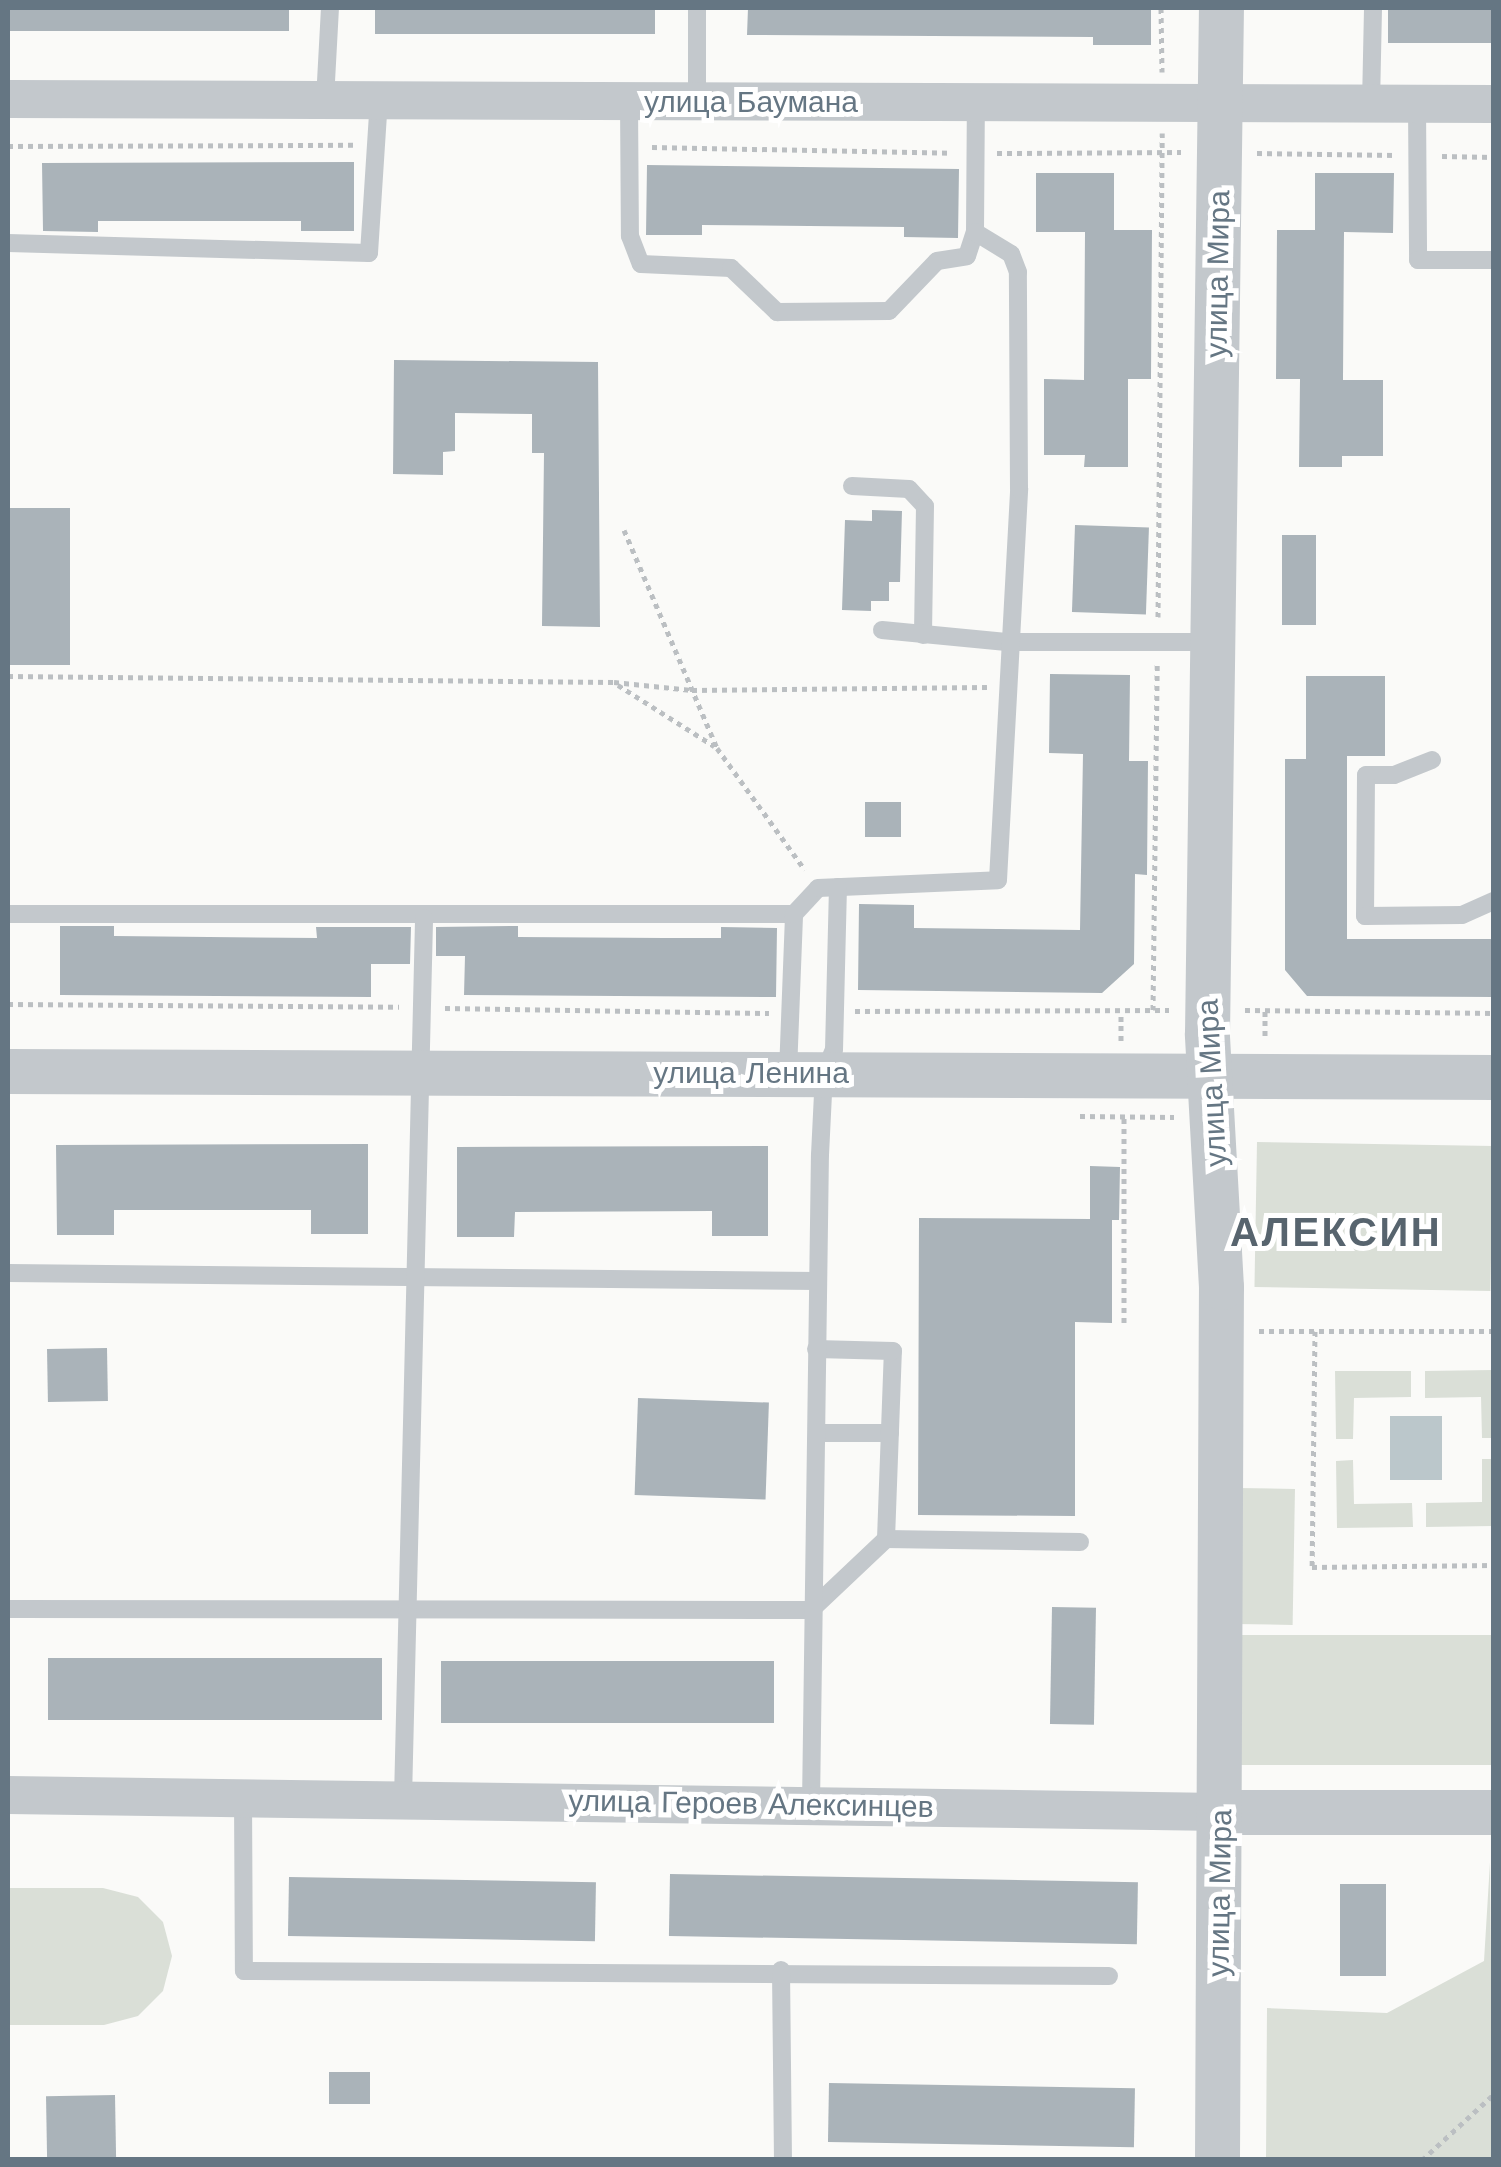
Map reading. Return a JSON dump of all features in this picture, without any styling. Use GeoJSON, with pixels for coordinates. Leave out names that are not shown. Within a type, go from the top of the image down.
{"type":"FeatureCollection","features":[{"type":"Feature","properties":{"kind":"street","name":"улица Мира"},"geometry":{"type":"LineString","coordinates":[[1217,2160],[1222,1812],[1221,1331],[1207,1010],[1221,8]]}},
{"type":"Feature","properties":{"kind":"street","name":"улица Баумана"},"geometry":{"type":"LineString","coordinates":[[8,99],[1162,106],[1494,104]]}},
{"type":"Feature","properties":{"kind":"street","name":"улица Ленина"},"geometry":{"type":"LineString","coordinates":[[8,1071],[1494,1076]]}},
{"type":"Feature","properties":{"kind":"street","name":"улица Героев Алексинцев"},"geometry":{"type":"LineString","coordinates":[[8,1794],[1222,1812],[1494,1812]]}},
{"type":"Feature","properties":{"kind":"lane"},"geometry":{"type":"LineString","coordinates":[[326,100],[330,8]]}},
{"type":"Feature","properties":{"kind":"lane"},"geometry":{"type":"LineString","coordinates":[[697,8],[697,102]]}},
{"type":"Feature","properties":{"kind":"lane"},"geometry":{"type":"LineString","coordinates":[[1371,104],[1373,8]]}},
{"type":"Feature","properties":{"kind":"lane"},"geometry":{"type":"LineString","coordinates":[[8,244],[370,253],[379,99]]}},
{"type":"Feature","properties":{"kind":"lane"},"geometry":{"type":"LineString","coordinates":[[629,102],[630,236],[641,264],[730,268],[777,312],[889,311],[937,262],[966,256],[975,232],[976,104]]}},
{"type":"Feature","properties":{"kind":"lane"},"geometry":{"type":"LineString","coordinates":[[1417,104],[1418,260],[1494,260]]}},
{"type":"Feature","properties":{"kind":"lane"},"geometry":{"type":"LineString","coordinates":[[8,914],[424,918],[794,914],[828,888],[998,880],[1006,642],[1018,490],[1018,272],[1011,254],[975,232]]}},
{"type":"Feature","properties":{"kind":"lane"},"geometry":{"type":"LineString","coordinates":[[852,486],[909,490],[925,506],[923,635]]}},
{"type":"Feature","properties":{"kind":"lane"},"geometry":{"type":"LineString","coordinates":[[882,630],[1006,642],[1213,642]]}},
{"type":"Feature","properties":{"kind":"lane"},"geometry":{"type":"LineString","coordinates":[[1432,760],[1394,775],[1366,776],[1364,916],[1462,916],[1494,900]]}},
{"type":"Feature","properties":{"kind":"lane"},"geometry":{"type":"LineString","coordinates":[[806,1073],[834,1050],[828,888]]}},
{"type":"Feature","properties":{"kind":"lane"},"geometry":{"type":"LineString","coordinates":[[794,914],[790,1013],[806,1073],[817,1281],[811,1804]]}},
{"type":"Feature","properties":{"kind":"lane"},"geometry":{"type":"LineString","coordinates":[[403,1799],[424,918]]}},
{"type":"Feature","properties":{"kind":"lane"},"geometry":{"type":"LineString","coordinates":[[8,1273],[414,1272],[817,1281]]}},
{"type":"Feature","properties":{"kind":"lane"},"geometry":{"type":"LineString","coordinates":[[816,1349],[893,1351],[886,1539]]}},
{"type":"Feature","properties":{"kind":"lane"},"geometry":{"type":"LineString","coordinates":[[817,1434],[890,1433]]}},
{"type":"Feature","properties":{"kind":"lane"},"geometry":{"type":"LineString","coordinates":[[8,1609],[811,1610],[886,1539],[1080,1542]]}},
{"type":"Feature","properties":{"kind":"lane"},"geometry":{"type":"LineString","coordinates":[[243,1798],[244,1972],[781,1970],[1108,1976]]}},
{"type":"Feature","properties":{"kind":"lane"},"geometry":{"type":"LineString","coordinates":[[781,1970],[783,2160]]}},
{"type":"Feature","properties":{"kind":"path"},"geometry":{"type":"LineString","coordinates":[[1153,1010],[1162,8]]}},
{"type":"Feature","properties":{"kind":"path"},"geometry":{"type":"LineString","coordinates":[[8,146],[376,145]]}},
{"type":"Feature","properties":{"kind":"path"},"geometry":{"type":"LineString","coordinates":[[629,147],[976,154],[1494,156]]}},
{"type":"Feature","properties":{"kind":"path"},"geometry":{"type":"LineString","coordinates":[[624,530],[717,748],[828,888]]}},
{"type":"Feature","properties":{"kind":"path"},"geometry":{"type":"LineString","coordinates":[[8,676],[614,682],[692,690],[1005,687]]}},
{"type":"Feature","properties":{"kind":"path"},"geometry":{"type":"LineString","coordinates":[[614,682],[717,748]]}},
{"type":"Feature","properties":{"kind":"path"},"geometry":{"type":"LineString","coordinates":[[8,1004],[790,1013]]}},
{"type":"Feature","properties":{"kind":"path"},"geometry":{"type":"LineString","coordinates":[[1122,1010],[1121,1074],[1129,1168],[1124,1323]]}},
{"type":"Feature","properties":{"kind":"path"},"geometry":{"type":"LineString","coordinates":[[835,1011],[1494,1012]]}},
{"type":"Feature","properties":{"kind":"path"},"geometry":{"type":"LineString","coordinates":[[1221,1331],[1494,1330]]}},
{"type":"Feature","properties":{"kind":"path"},"geometry":{"type":"LineString","coordinates":[[1315,1331],[1312,1568],[1494,1566]]}},
{"type":"Feature","properties":{"kind":"path"},"geometry":{"type":"LineString","coordinates":[[1422,2160],[1494,2094]]}},
{"type":"Feature","properties":{"kind":"shaded area"},"geometry":{"type":"Polygon","coordinates":[[[1257,1142],[1493,1146],[1490,1291],[1254,1287],[1257,1142]]]}},
{"type":"Feature","properties":{"kind":"shaded area"},"geometry":{"type":"Polygon","coordinates":[[[1493,1370],[1493,1438],[1482,1438],[1481,1397],[1425,1398],[1425,1371],[1493,1370]]]}},
{"type":"Feature","properties":{"kind":"shaded area"},"geometry":{"type":"Polygon","coordinates":[[[1335,1371],[1411,1371],[1411,1397],[1354,1398],[1353,1439],[1336,1439],[1335,1371]]]}},
{"type":"Feature","properties":{"kind":"shaded area"},"geometry":{"type":"Polygon","coordinates":[[[1390,1416],[1442,1416],[1442,1480],[1390,1480],[1390,1416]]]}},
{"type":"Feature","properties":{"kind":"shaded area"},"geometry":{"type":"Polygon","coordinates":[[[1482,1459],[1493,1459],[1493,1526],[1426,1527],[1426,1503],[1482,1502],[1482,1459]]]}},
{"type":"Feature","properties":{"kind":"shaded area"},"geometry":{"type":"Polygon","coordinates":[[[1353,1460],[1354,1504],[1412,1503],[1413,1527],[1337,1528],[1336,1461],[1353,1460]]]}},
{"type":"Feature","properties":{"kind":"shaded area"},"geometry":{"type":"Polygon","coordinates":[[[1238,1488],[1295,1489],[1293,1625],[1236,1624],[1238,1488]]]}},
{"type":"Feature","properties":{"kind":"shaded area"},"geometry":{"type":"Polygon","coordinates":[[[1240,1635],[1493,1635],[1493,1765],[1240,1765],[1240,1635]]]}},
{"type":"Feature","properties":{"kind":"shaded area"},"geometry":{"type":"Polygon","coordinates":[[[1490,1862],[1493,2159],[1266,2159],[1267,2008],[1387,2013],[1484,1961],[1490,1862]]]}},
{"type":"Feature","properties":{"kind":"shaded area"},"geometry":{"type":"Polygon","coordinates":[[[8,1888],[103,1888],[138,1897],[163,1922],[172,1956],[163,1991],[138,2016],[104,2025],[8,2025],[8,1888]]]}},
{"type":"Feature","properties":{"kind":"building"},"geometry":{"type":"Polygon","coordinates":[[[8,8],[289,8],[289,31],[8,31],[8,8]]]}},
{"type":"Feature","properties":{"kind":"building"},"geometry":{"type":"Polygon","coordinates":[[[375,8],[655,8],[655,34],[375,34],[375,8]]]}},
{"type":"Feature","properties":{"kind":"building"},"geometry":{"type":"Polygon","coordinates":[[[748,8],[1151,8],[1151,45],[1093,45],[1093,37],[747,35],[748,8]]]}},
{"type":"Feature","properties":{"kind":"building"},"geometry":{"type":"Polygon","coordinates":[[[1388,8],[1494,8],[1494,43],[1388,43],[1388,8]]]}},
{"type":"Feature","properties":{"kind":"building"},"geometry":{"type":"Polygon","coordinates":[[[354,162],[354,231],[301,231],[301,221],[98,221],[98,232],[43,231],[42,163],[354,162]]]}},
{"type":"Feature","properties":{"kind":"building"},"geometry":{"type":"Polygon","coordinates":[[[647,165],[959,169],[958,238],[904,237],[904,227],[702,225],[702,235],[646,235],[647,165]]]}},
{"type":"Feature","properties":{"kind":"building"},"geometry":{"type":"Polygon","coordinates":[[[1036,173],[1114,173],[1114,230],[1152,230],[1151,379],[1128,379],[1128,467],[1084,467],[1085,455],[1044,455],[1044,379],[1084,380],[1085,232],[1036,232],[1036,173]]]}},
{"type":"Feature","properties":{"kind":"building"},"geometry":{"type":"Polygon","coordinates":[[[1315,173],[1394,173],[1393,233],[1344,232],[1343,380],[1383,380],[1383,456],[1342,456],[1342,467],[1299,467],[1300,379],[1276,379],[1277,230],[1315,230],[1315,173]]]}},
{"type":"Feature","properties":{"kind":"building"},"geometry":{"type":"Polygon","coordinates":[[[394,360],[598,362],[600,627],[542,626],[544,453],[532,453],[532,414],[455,413],[455,451],[443,452],[443,475],[393,474],[394,360]]]}},
{"type":"Feature","properties":{"kind":"building"},"geometry":{"type":"Polygon","coordinates":[[[8,508],[70,508],[70,665],[8,665],[8,508]]]}},
{"type":"Feature","properties":{"kind":"building"},"geometry":{"type":"Polygon","coordinates":[[[872,510],[902,511],[900,582],[889,582],[889,601],[871,601],[871,611],[842,610],[845,520],[872,521],[872,510]]]}},
{"type":"Feature","properties":{"kind":"building"},"geometry":{"type":"Polygon","coordinates":[[[1075,525],[1149,528],[1146,615],[1072,612],[1075,525]]]}},
{"type":"Feature","properties":{"kind":"building"},"geometry":{"type":"Polygon","coordinates":[[[1282,535],[1316,535],[1316,625],[1282,625],[1282,535]]]}},
{"type":"Feature","properties":{"kind":"building"},"geometry":{"type":"Polygon","coordinates":[[[1050,674],[1130,675],[1129,761],[1148,761],[1147,875],[1135,874],[1134,964],[1102,993],[858,990],[859,904],[914,905],[914,928],[1080,930],[1083,754],[1049,753],[1050,674]]]}},
{"type":"Feature","properties":{"kind":"building"},"geometry":{"type":"Polygon","coordinates":[[[1306,676],[1385,676],[1385,756],[1347,756],[1347,939],[1494,939],[1494,997],[1307,996],[1285,970],[1285,759],[1306,759],[1306,676]]]}},
{"type":"Feature","properties":{"kind":"building"},"geometry":{"type":"Polygon","coordinates":[[[865,802],[901,802],[901,837],[865,837],[865,802]]]}},
{"type":"Feature","properties":{"kind":"building"},"geometry":{"type":"Polygon","coordinates":[[[60,926],[114,926],[114,936],[317,938],[316,927],[411,927],[410,964],[371,964],[371,997],[60,995],[60,926]]]}},
{"type":"Feature","properties":{"kind":"building"},"geometry":{"type":"Polygon","coordinates":[[[518,926],[518,937],[721,938],[721,927],[777,928],[776,997],[464,995],[465,956],[436,956],[436,927],[518,926]]]}},
{"type":"Feature","properties":{"kind":"building"},"geometry":{"type":"Polygon","coordinates":[[[368,1144],[368,1234],[311,1234],[311,1210],[114,1210],[114,1235],[57,1235],[56,1145],[368,1144]]]}},
{"type":"Feature","properties":{"kind":"building"},"geometry":{"type":"Polygon","coordinates":[[[768,1146],[768,1236],[712,1236],[712,1211],[515,1212],[514,1237],[457,1237],[457,1147],[768,1146]]]}},
{"type":"Feature","properties":{"kind":"building"},"geometry":{"type":"Polygon","coordinates":[[[1090,1166],[1120,1167],[1119,1220],[1112,1220],[1112,1323],[1075,1322],[1075,1516],[918,1515],[919,1218],[1090,1219],[1090,1166]]]}},
{"type":"Feature","properties":{"kind":"building"},"geometry":{"type":"Polygon","coordinates":[[[107,1348],[108,1401],[48,1402],[47,1349],[107,1348]]]}},
{"type":"Feature","properties":{"kind":"building"},"geometry":{"type":"Polygon","coordinates":[[[638,1398],[769,1403],[766,1500],[635,1495],[638,1398]]]}},
{"type":"Feature","properties":{"kind":"building"},"geometry":{"type":"Polygon","coordinates":[[[1052,1607],[1096,1608],[1094,1725],[1050,1724],[1052,1607]]]}},
{"type":"Feature","properties":{"kind":"building"},"geometry":{"type":"Polygon","coordinates":[[[48,1658],[382,1658],[382,1720],[48,1720],[48,1658]]]}},
{"type":"Feature","properties":{"kind":"building"},"geometry":{"type":"Polygon","coordinates":[[[441,1661],[774,1661],[774,1723],[441,1723],[441,1661]]]}},
{"type":"Feature","properties":{"kind":"building"},"geometry":{"type":"Polygon","coordinates":[[[670,1874],[1138,1882],[1137,1944],[669,1936],[670,1874]]]}},
{"type":"Feature","properties":{"kind":"building"},"geometry":{"type":"Polygon","coordinates":[[[289,1877],[596,1882],[595,1941],[288,1936],[289,1877]]]}},
{"type":"Feature","properties":{"kind":"building"},"geometry":{"type":"Polygon","coordinates":[[[1340,1884],[1386,1884],[1386,1976],[1340,1976],[1340,1884]]]}},
{"type":"Feature","properties":{"kind":"building"},"geometry":{"type":"Polygon","coordinates":[[[329,2072],[370,2072],[370,2104],[329,2104],[329,2072]]]}},
{"type":"Feature","properties":{"kind":"building"},"geometry":{"type":"Polygon","coordinates":[[[829,2083],[1135,2088],[1134,2147],[828,2142],[829,2083]]]}},
{"type":"Feature","properties":{"kind":"building"},"geometry":{"type":"Polygon","coordinates":[[[115,2095],[116,2160],[47,2160],[46,2096],[115,2095]]]}},
{"type":"Feature","properties":{"kind":"district","name":"АЛЕКСИН"},"geometry":{"type":"Point","coordinates":[1336,1233]}}]}
